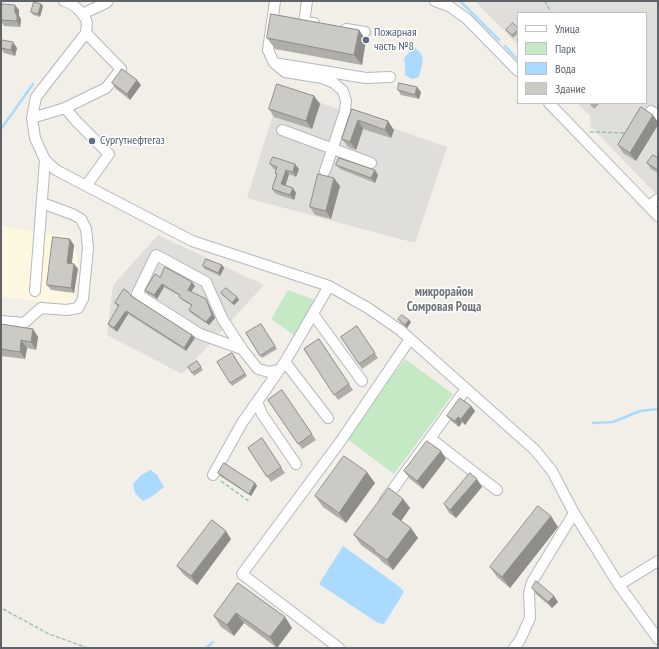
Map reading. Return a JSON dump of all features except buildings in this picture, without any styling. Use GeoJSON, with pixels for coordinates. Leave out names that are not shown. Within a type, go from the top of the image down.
{"type":"FeatureCollection","features":[{"type":"Feature","properties":{"kind":"street"},"geometry":{"type":"LineString","coordinates":[[64,1],[69,2],[82,14],[87,23],[86,33],[36,96],[32,118],[35,138],[45,160],[56,170],[192,241],[329,286],[368,308],[400,330],[535,450],[552,471],[574,513],[619,585],[658,639]]}},
{"type":"Feature","properties":{"kind":"street"},"geometry":{"type":"LineString","coordinates":[[82,14],[108,1]]}},
{"type":"Feature","properties":{"kind":"street"},"geometry":{"type":"LineString","coordinates":[[275,1],[268,50],[274,63],[285,72],[322,78],[334,83],[343,91],[346,101],[345,111],[325,171]]}},
{"type":"Feature","properties":{"kind":"street"},"geometry":{"type":"LineString","coordinates":[[307,1],[304,22],[366,32]]}},
{"type":"Feature","properties":{"kind":"street"},"geometry":{"type":"LineString","coordinates":[[435,1],[449,6],[468,19],[517,70]]}},
{"type":"Feature","properties":{"kind":"street"},"geometry":{"type":"LineString","coordinates":[[32,118],[65,108],[106,88],[122,69],[86,33]]}},
{"type":"Feature","properties":{"kind":"street"},"geometry":{"type":"LineString","coordinates":[[274,63],[366,78],[390,78]]}},
{"type":"Feature","properties":{"kind":"street"},"geometry":{"type":"LineString","coordinates":[[550,104],[658,216]]}},
{"type":"Feature","properties":{"kind":"street"},"geometry":{"type":"LineString","coordinates":[[65,108],[109,154],[86,186]]}},
{"type":"Feature","properties":{"kind":"street"},"geometry":{"type":"LineString","coordinates":[[282,130],[371,163]]}},
{"type":"Feature","properties":{"kind":"street"},"geometry":{"type":"LineString","coordinates":[[36,291],[45,160]]}},
{"type":"Feature","properties":{"kind":"street"},"geometry":{"type":"LineString","coordinates":[[649,206],[658,199]]}},
{"type":"Feature","properties":{"kind":"street"},"geometry":{"type":"LineString","coordinates":[[1,321],[24,323],[41,308],[67,310],[78,308],[83,299],[88,248],[86,230],[82,219],[42,203]]}},
{"type":"Feature","properties":{"kind":"street"},"geometry":{"type":"LineString","coordinates":[[242,349],[200,334],[137,294],[156,255],[206,282],[222,318],[242,349],[258,369],[269,372],[282,366]]}},
{"type":"Feature","properties":{"kind":"street"},"geometry":{"type":"LineString","coordinates":[[213,475],[242,423],[282,366],[329,286]]}},
{"type":"Feature","properties":{"kind":"street"},"geometry":{"type":"LineString","coordinates":[[313,314],[362,381]]}},
{"type":"Feature","properties":{"kind":"street"},"geometry":{"type":"LineString","coordinates":[[339,648],[242,574],[340,442],[410,339]]}},
{"type":"Feature","properties":{"kind":"street"},"geometry":{"type":"LineString","coordinates":[[282,366],[328,418]]}},
{"type":"Feature","properties":{"kind":"street"},"geometry":{"type":"LineString","coordinates":[[378,509],[466,389]]}},
{"type":"Feature","properties":{"kind":"street"},"geometry":{"type":"LineString","coordinates":[[257,402],[262,414],[296,464]]}},
{"type":"Feature","properties":{"kind":"street"},"geometry":{"type":"LineString","coordinates":[[430,438],[497,490]]}},
{"type":"Feature","properties":{"kind":"street"},"geometry":{"type":"LineString","coordinates":[[514,648],[520,640],[530,618],[529,593],[532,582],[574,513]]}},
{"type":"Feature","properties":{"kind":"street"},"geometry":{"type":"LineString","coordinates":[[619,585],[658,561]]}},
{"type":"Feature","properties":{"kind":"path"},"geometry":{"type":"LineString","coordinates":[[545,1],[550,12]]}},
{"type":"Feature","properties":{"kind":"path"},"geometry":{"type":"LineString","coordinates":[[581,137],[588,132],[628,133]]}},
{"type":"Feature","properties":{"kind":"path"},"geometry":{"type":"LineString","coordinates":[[213,475],[250,502]]}},
{"type":"Feature","properties":{"kind":"path"},"geometry":{"type":"LineString","coordinates":[[2,609],[49,634],[88,648]]}},
{"type":"Feature","properties":{"kind":"shaded area"},"geometry":{"type":"Polygon","coordinates":[[[475,1],[658,1],[658,196],[591,127],[590,116],[578,104],[647,104],[647,12],[517,12],[517,44],[475,1]]]}},
{"type":"Feature","properties":{"kind":"shaded area"},"geometry":{"type":"Polygon","coordinates":[[[281,89],[447,147],[415,243],[247,198],[281,89]]]}},
{"type":"Feature","properties":{"kind":"shaded area"},"geometry":{"type":"Polygon","coordinates":[[[1,226],[73,237],[79,267],[74,305],[1,297],[1,226]]]}},
{"type":"Feature","properties":{"kind":"shaded area"},"geometry":{"type":"Polygon","coordinates":[[[158,235],[264,285],[182,374],[107,335],[113,285],[158,235]]]}},
{"type":"Feature","properties":{"kind":"green space"},"geometry":{"type":"Polygon","coordinates":[[[288,290],[315,300],[294,335],[271,319],[288,290]]]}},
{"type":"Feature","properties":{"kind":"green space"},"geometry":{"type":"Polygon","coordinates":[[[405,359],[453,394],[394,474],[346,438],[405,359]]]}},
{"type":"Feature","properties":{"kind":"water"},"geometry":{"type":"Polygon","coordinates":[[[414,47],[421,54],[422,64],[419,77],[412,79],[405,75],[404,58],[414,47]]]}},
{"type":"Feature","properties":{"kind":"water"},"geometry":{"type":"Polygon","coordinates":[[[151,470],[157,475],[164,487],[143,501],[135,493],[133,484],[141,475],[151,470]]]}},
{"type":"Feature","properties":{"kind":"water"},"geometry":{"type":"Polygon","coordinates":[[[343,546],[400,587],[404,592],[384,624],[378,623],[319,584],[343,546]]]}},
{"type":"Feature","properties":{"kind":"waterway"},"geometry":{"type":"LineString","coordinates":[[460,1],[499,40]]}},
{"type":"Feature","properties":{"kind":"waterway"},"geometry":{"type":"LineString","coordinates":[[505,46],[517,59]]}},
{"type":"Feature","properties":{"kind":"waterway"},"geometry":{"type":"LineString","coordinates":[[1,129],[33,84]]}},
{"type":"Feature","properties":{"kind":"waterway"},"geometry":{"type":"LineString","coordinates":[[593,423],[613,422],[640,411],[658,409]]}},
{"type":"Feature","properties":{"kind":"waterway"},"geometry":{"type":"LineString","coordinates":[[206,648],[213,642]]}},
{"type":"Feature","properties":{"kind":"place","name":"Пожарная часть №8"},"geometry":{"type":"Point","coordinates":[366,40]}},
{"type":"Feature","properties":{"kind":"place","name":"Сургутнефтегаз"},"geometry":{"type":"Point","coordinates":[92,141]}},
{"type":"Feature","properties":{"kind":"district","name":"микрорайон Сомровая Роща"},"geometry":{"type":"Point","coordinates":[444,300]}}]}
